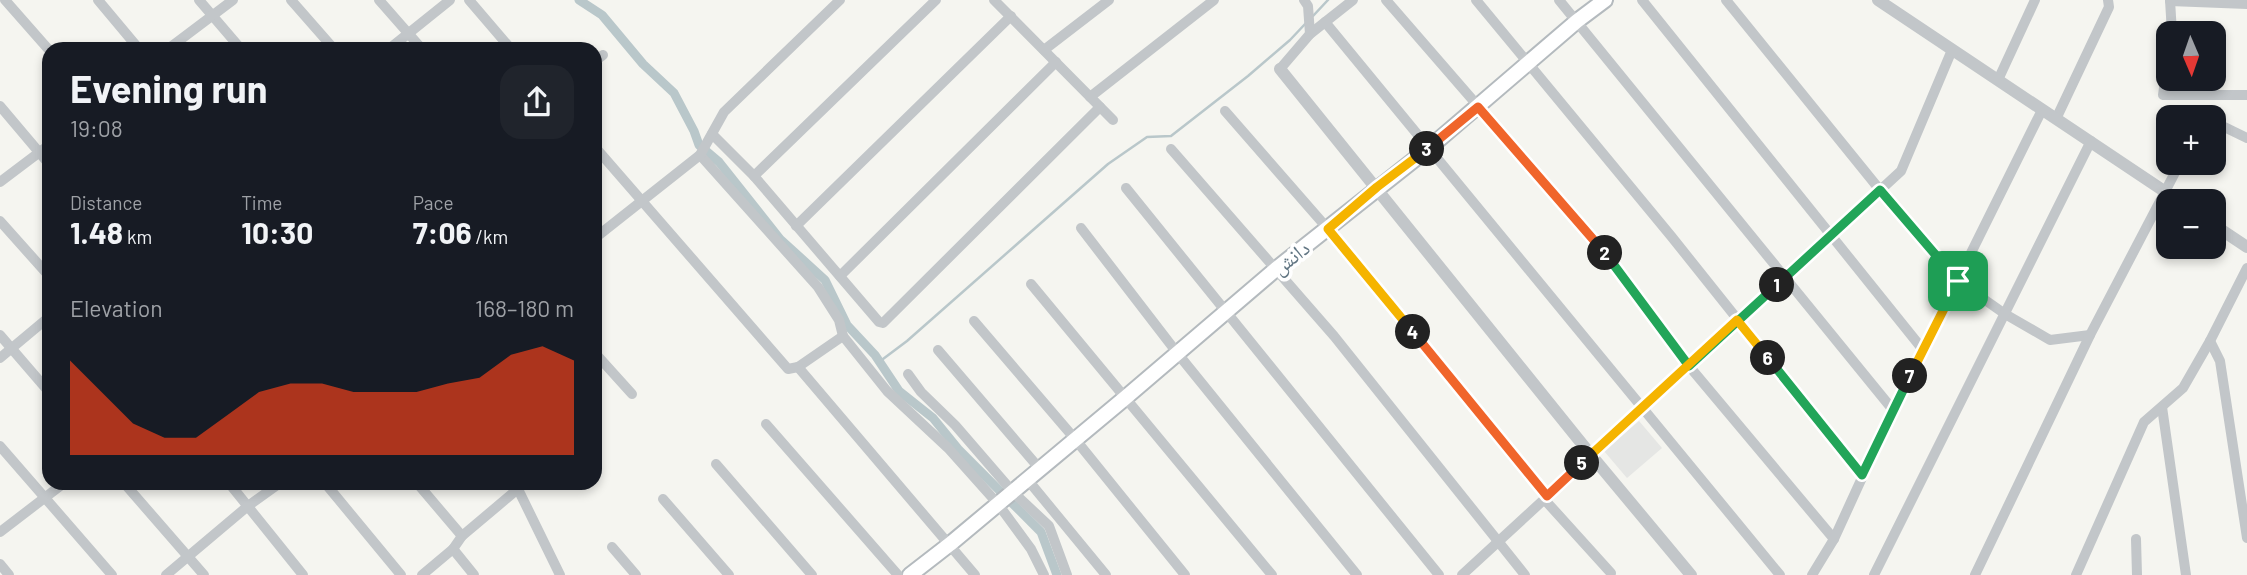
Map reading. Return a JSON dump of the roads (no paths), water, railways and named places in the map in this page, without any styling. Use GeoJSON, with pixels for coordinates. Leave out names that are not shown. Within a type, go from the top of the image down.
{"type":"FeatureCollection","features":[{"type":"Feature","properties":{"kind":"main road","name":"دانش"},"geometry":{"type":"LineString","coordinates":[[909,575],[998,505],[1276,269],[1429,148],[1605,0]]}},
{"type":"Feature","properties":{"kind":"street"},"geometry":{"type":"LineString","coordinates":[[5,0],[42,42]]}},
{"type":"Feature","properties":{"kind":"street"},"geometry":{"type":"LineString","coordinates":[[98,0],[133,42]]}},
{"type":"Feature","properties":{"kind":"street"},"geometry":{"type":"LineString","coordinates":[[199,0],[236,42]]}},
{"type":"Feature","properties":{"kind":"street"},"geometry":{"type":"LineString","coordinates":[[178,42],[233,0]]}},
{"type":"Feature","properties":{"kind":"street"},"geometry":{"type":"LineString","coordinates":[[291,0],[328,42]]}},
{"type":"Feature","properties":{"kind":"street"},"geometry":{"type":"LineString","coordinates":[[379,0],[416,42]]}},
{"type":"Feature","properties":{"kind":"street"},"geometry":{"type":"LineString","coordinates":[[398,42],[450,0]]}},
{"type":"Feature","properties":{"kind":"street"},"geometry":{"type":"LineString","coordinates":[[468,0],[505,42]]}},
{"type":"Feature","properties":{"kind":"street"},"geometry":{"type":"LineString","coordinates":[[602,232],[701,155],[724,112],[840,0]]}},
{"type":"Feature","properties":{"kind":"street"},"geometry":{"type":"LineString","coordinates":[[754,176],[936,0]]}},
{"type":"Feature","properties":{"kind":"street"},"geometry":{"type":"LineString","coordinates":[[1044,51],[1109,0]]}},
{"type":"Feature","properties":{"kind":"street"},"geometry":{"type":"LineString","coordinates":[[1090,97],[1214,0]]}},
{"type":"Feature","properties":{"kind":"street"},"geometry":{"type":"LineString","coordinates":[[1353,0],[1310,34],[1280,69],[1691,575]]}},
{"type":"Feature","properties":{"kind":"street"},"geometry":{"type":"LineString","coordinates":[[1386,0],[1602,249],[1689,366],[1834,539]]}},
{"type":"Feature","properties":{"kind":"street"},"geometry":{"type":"LineString","coordinates":[[1476,0],[1862,475]]}},
{"type":"Feature","properties":{"kind":"street"},"geometry":{"type":"LineString","coordinates":[[1559,0],[1893,410]]}},
{"type":"Feature","properties":{"kind":"street"},"geometry":{"type":"LineString","coordinates":[[1642,0],[1924,351]]}},
{"type":"Feature","properties":{"kind":"street"},"geometry":{"type":"LineString","coordinates":[[1726,0],[1880,190],[1958,281],[2004,314],[2050,340],[2091,335]]}},
{"type":"Feature","properties":{"kind":"street"},"geometry":{"type":"LineString","coordinates":[[1878,0],[2162,189]]}},
{"type":"Feature","properties":{"kind":"street"},"geometry":{"type":"LineString","coordinates":[[1998,80],[2035,0]]}},
{"type":"Feature","properties":{"kind":"street"},"geometry":{"type":"LineString","coordinates":[[2056,119],[2109,7],[2108,0]]}},
{"type":"Feature","properties":{"kind":"street"},"geometry":{"type":"LineString","coordinates":[[2171,21],[2170,0],[2247,4]]}},
{"type":"Feature","properties":{"kind":"street"},"geometry":{"type":"LineString","coordinates":[[1000,2],[1010,16],[1113,120]]}},
{"type":"Feature","properties":{"kind":"street"},"geometry":{"type":"LineString","coordinates":[[1309,2],[1310,34]]}},
{"type":"Feature","properties":{"kind":"street"},"geometry":{"type":"LineString","coordinates":[[796,226],[1010,16]]}},
{"type":"Feature","properties":{"kind":"street"},"geometry":{"type":"LineString","coordinates":[[1325,22],[1780,575]]}},
{"type":"Feature","properties":{"kind":"street"},"geometry":{"type":"LineString","coordinates":[[1462,575],[1901,171],[1952,50]]}},
{"type":"Feature","properties":{"kind":"street"},"geometry":{"type":"LineString","coordinates":[[841,276],[1056,62]]}},
{"type":"Feature","properties":{"kind":"street"},"geometry":{"type":"LineString","coordinates":[[2164,91],[2163,95],[2247,95]]}},
{"type":"Feature","properties":{"kind":"street"},"geometry":{"type":"LineString","coordinates":[[0,106],[42,147]]}},
{"type":"Feature","properties":{"kind":"street"},"geometry":{"type":"LineString","coordinates":[[712,134],[754,176],[879,322],[886,322],[1100,107]]}},
{"type":"Feature","properties":{"kind":"street"},"geometry":{"type":"LineString","coordinates":[[1812,575],[1834,539],[1893,410],[2042,110]]}},
{"type":"Feature","properties":{"kind":"street"},"geometry":{"type":"LineString","coordinates":[[1225,111],[1328,229],[1545,498],[1611,573]]}},
{"type":"Feature","properties":{"kind":"street"},"geometry":{"type":"LineString","coordinates":[[2226,128],[2247,138]]}},
{"type":"Feature","properties":{"kind":"street"},"geometry":{"type":"LineString","coordinates":[[1874,575],[2091,141]]}},
{"type":"Feature","properties":{"kind":"street"},"geometry":{"type":"LineString","coordinates":[[1171,149],[1334,336],[1525,575]]}},
{"type":"Feature","properties":{"kind":"street"},"geometry":{"type":"LineString","coordinates":[[0,182],[42,150]]}},
{"type":"Feature","properties":{"kind":"street"},"geometry":{"type":"LineString","coordinates":[[602,155],[788,369],[798,367],[843,336]]}},
{"type":"Feature","properties":{"kind":"street"},"geometry":{"type":"LineString","coordinates":[[701,155],[818,287],[839,320],[843,336],[887,391],[948,448],[998,505],[1031,549],[1044,575]]}},
{"type":"Feature","properties":{"kind":"street"},"geometry":{"type":"LineString","coordinates":[[1126,188],[1439,575]]}},
{"type":"Feature","properties":{"kind":"street"},"geometry":{"type":"LineString","coordinates":[[1975,575],[2091,335],[2156,211]]}},
{"type":"Feature","properties":{"kind":"street"},"geometry":{"type":"LineString","coordinates":[[0,220],[42,268]]}},
{"type":"Feature","properties":{"kind":"street"},"geometry":{"type":"LineString","coordinates":[[1081,228],[1178,354],[1357,575]]}},
{"type":"Feature","properties":{"kind":"street"},"geometry":{"type":"LineString","coordinates":[[2226,233],[2247,247]]}},
{"type":"Feature","properties":{"kind":"street"},"geometry":{"type":"LineString","coordinates":[[2076,575],[2144,422],[2183,388],[2247,268]]}},
{"type":"Feature","properties":{"kind":"street"},"geometry":{"type":"LineString","coordinates":[[1031,284],[1272,575]]}},
{"type":"Feature","properties":{"kind":"street"},"geometry":{"type":"LineString","coordinates":[[974,321],[1075,439],[1185,575]]}},
{"type":"Feature","properties":{"kind":"street"},"geometry":{"type":"LineString","coordinates":[[0,358],[42,323]]}},
{"type":"Feature","properties":{"kind":"street"},"geometry":{"type":"LineString","coordinates":[[0,335],[42,383]]}},
{"type":"Feature","properties":{"kind":"street"},"geometry":{"type":"LineString","coordinates":[[2210,341],[2220,361],[2247,538]]}},
{"type":"Feature","properties":{"kind":"street"},"geometry":{"type":"LineString","coordinates":[[938,350],[1039,468]]}},
{"type":"Feature","properties":{"kind":"street"},"geometry":{"type":"LineString","coordinates":[[602,361],[632,394]]}},
{"type":"Feature","properties":{"kind":"street"},"geometry":{"type":"LineString","coordinates":[[798,367],[975,575]]}},
{"type":"Feature","properties":{"kind":"street"},"geometry":{"type":"LineString","coordinates":[[908,374],[1012,491],[1049,526],[1067,575]]}},
{"type":"Feature","properties":{"kind":"street"},"geometry":{"type":"LineString","coordinates":[[2162,407],[2186,575]]}},
{"type":"Feature","properties":{"kind":"street"},"geometry":{"type":"LineString","coordinates":[[765,424],[898,575]]}},
{"type":"Feature","properties":{"kind":"street"},"geometry":{"type":"LineString","coordinates":[[0,446],[111,575]]}},
{"type":"Feature","properties":{"kind":"street"},"geometry":{"type":"LineString","coordinates":[[716,464],[812,575]]}},
{"type":"Feature","properties":{"kind":"street"},"geometry":{"type":"LineString","coordinates":[[1027,479],[1106,575]]}},
{"type":"Feature","properties":{"kind":"street"},"geometry":{"type":"LineString","coordinates":[[0,532],[55,490]]}},
{"type":"Feature","properties":{"kind":"street"},"geometry":{"type":"LineString","coordinates":[[130,490],[204,575]]}},
{"type":"Feature","properties":{"kind":"street"},"geometry":{"type":"LineString","coordinates":[[235,490],[303,575]]}},
{"type":"Feature","properties":{"kind":"street"},"geometry":{"type":"LineString","coordinates":[[166,575],[270,490]]}},
{"type":"Feature","properties":{"kind":"street"},"geometry":{"type":"LineString","coordinates":[[330,490],[401,575]]}},
{"type":"Feature","properties":{"kind":"street"},"geometry":{"type":"LineString","coordinates":[[422,490],[462,536]]}},
{"type":"Feature","properties":{"kind":"street"},"geometry":{"type":"LineString","coordinates":[[422,575],[453,549],[462,536],[512,490]]}},
{"type":"Feature","properties":{"kind":"street"},"geometry":{"type":"LineString","coordinates":[[519,490],[560,575]]}},
{"type":"Feature","properties":{"kind":"street"},"geometry":{"type":"LineString","coordinates":[[663,499],[729,575]]}},
{"type":"Feature","properties":{"kind":"street"},"geometry":{"type":"LineString","coordinates":[[2136,539],[2137,575]]}},
{"type":"Feature","properties":{"kind":"street"},"geometry":{"type":"LineString","coordinates":[[612,547],[636,575]]}},
{"type":"Feature","properties":{"kind":"street"},"geometry":{"type":"LineString","coordinates":[[453,549],[474,575]]}},
{"type":"Feature","properties":{"kind":"street"},"geometry":{"type":"LineString","coordinates":[[0,564],[9,575]]}},
{"type":"Feature","properties":{"kind":"waterway"},"geometry":{"type":"LineString","coordinates":[[579,0],[602,15],[643,64],[674,93],[699,145],[719,162],[780,239],[825,280],[847,325],[875,355],[899,391],[933,418],[959,450],[1041,532],[1057,575]]}},
{"type":"Feature","properties":{"kind":"waterway"},"geometry":{"type":"LineString","coordinates":[[1313,16],[1328,0]]}},
{"type":"Feature","properties":{"kind":"waterway"},"geometry":{"type":"LineString","coordinates":[[879,362],[907,341],[1108,164],[1147,137],[1171,136],[1248,76],[1306,23]]}}]}
